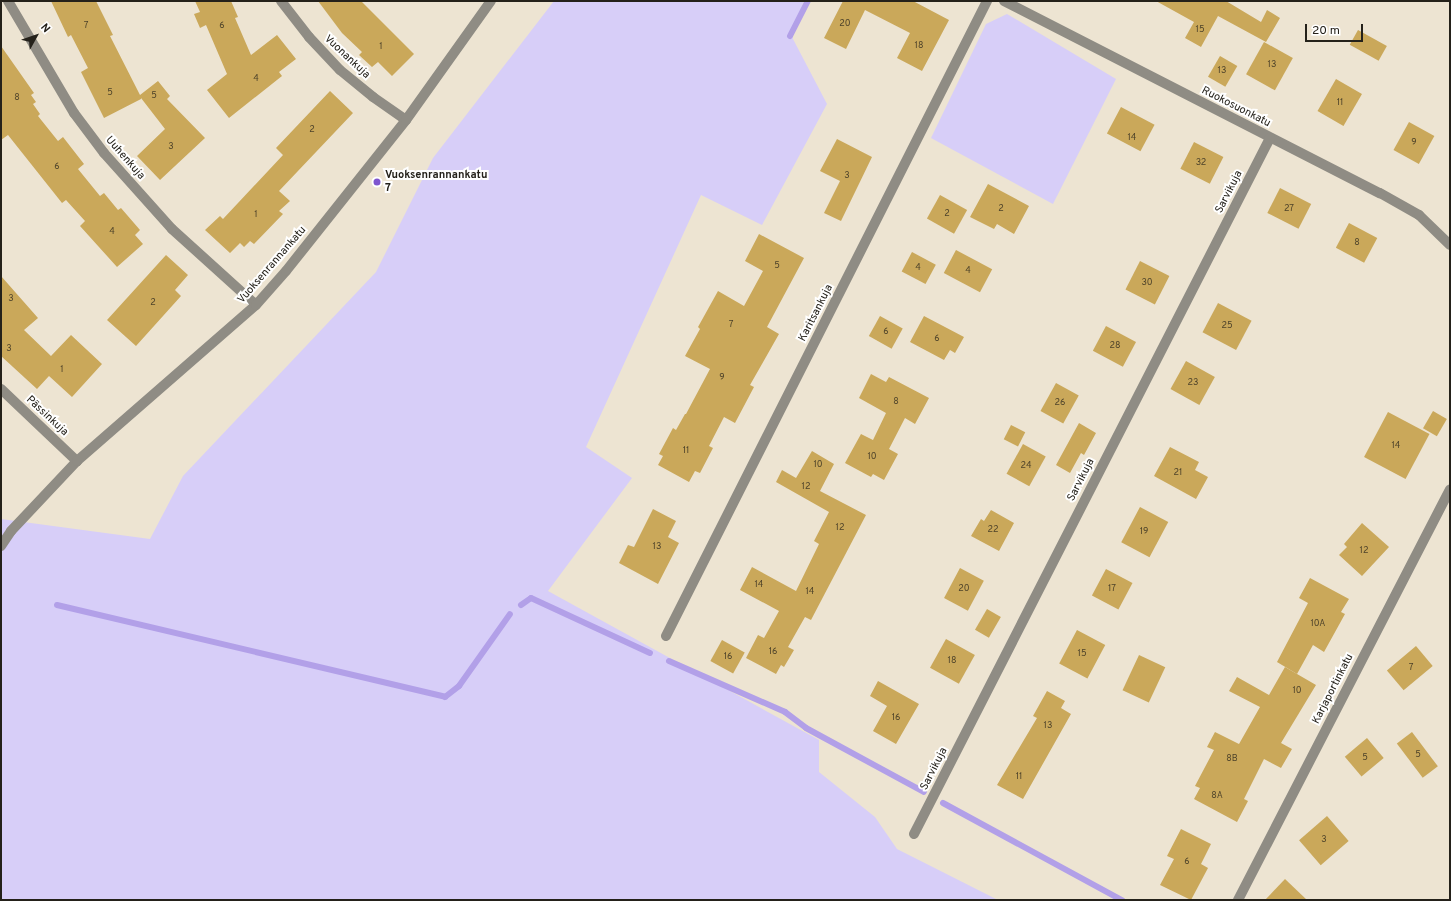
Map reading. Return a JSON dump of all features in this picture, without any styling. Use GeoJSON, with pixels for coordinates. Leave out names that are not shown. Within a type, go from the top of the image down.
{"type":"FeatureCollection","features":[{"type":"Feature","properties":{"kind":"street","name":"Uuhenkuja"},"geometry":{"type":"LineString","coordinates":[[8,1],[74,113],[104,153],[172,229],[256,305]]}},
{"type":"Feature","properties":{"kind":"street","name":"Vuonankuja"},"geometry":{"type":"LineString","coordinates":[[281,1],[309,37],[340,70],[373,97],[406,120]]}},
{"type":"Feature","properties":{"kind":"street","name":"Vuoksenrannankatu"},"geometry":{"type":"LineString","coordinates":[[1,546],[11,531],[77,461],[256,305],[286,271],[406,120],[491,1]]}},
{"type":"Feature","properties":{"kind":"street","name":"Karitsankuja"},"geometry":{"type":"LineString","coordinates":[[666,636],[987,1]]}},
{"type":"Feature","properties":{"kind":"street","name":"Ruokosuonkatu"},"geometry":{"type":"LineString","coordinates":[[1004,1],[1419,215],[1450,245]]}},
{"type":"Feature","properties":{"kind":"street","name":"Sarvikuja"},"geometry":{"type":"LineString","coordinates":[[914,834],[1270,138]]}},
{"type":"Feature","properties":{"kind":"street","name":"Pässinkuja"},"geometry":{"type":"LineString","coordinates":[[1,389],[77,461]]}},
{"type":"Feature","properties":{"kind":"street","name":"Karjaportinkatu"},"geometry":{"type":"LineString","coordinates":[[1238,900],[1450,489]]}},
{"type":"Feature","properties":{"kind":"shaded area"},"geometry":{"type":"Polygon","coordinates":[[[554,1],[804,1],[792,31],[793,39],[827,104],[762,225],[701,195],[586,447],[632,478],[548,591],[819,740],[819,772],[875,817],[897,849],[998,900],[1,900],[1,519],[150,539],[183,476],[376,272],[433,158],[554,1]]]}},
{"type":"Feature","properties":{"kind":"shaded area"},"geometry":{"type":"Polygon","coordinates":[[[1007,14],[1116,79],[1053,204],[931,138],[986,24],[1007,14]]]}},
{"type":"Feature","properties":{"kind":"building"},"geometry":{"type":"Polygon","coordinates":[[[51,1],[96,1],[113,35],[110,36],[140,95],[158,81],[170,96],[167,99],[205,138],[160,180],[137,156],[165,129],[141,98],[104,118],[81,72],[88,68],[71,35],[68,37],[51,1]]]}},
{"type":"Feature","properties":{"kind":"building"},"geometry":{"type":"Polygon","coordinates":[[[195,1],[231,1],[238,17],[235,18],[251,55],[277,35],[296,59],[279,72],[282,76],[229,118],[207,90],[227,74],[206,25],[200,28],[194,14],[200,12],[195,1]]]}},
{"type":"Feature","properties":{"kind":"building"},"geometry":{"type":"Polygon","coordinates":[[[318,1],[361,1],[414,54],[392,76],[378,62],[372,67],[359,55],[362,52],[342,33],[318,1]]]}},
{"type":"Feature","properties":{"kind":"building"},"geometry":{"type":"Polygon","coordinates":[[[843,1],[913,1],[949,20],[922,71],[897,58],[910,33],[865,10],[846,49],[824,38],[843,1]]]}},
{"type":"Feature","properties":{"kind":"building"},"geometry":{"type":"Polygon","coordinates":[[[1156,1],[1226,1],[1261,22],[1267,10],[1280,18],[1266,42],[1218,16],[1201,47],[1185,38],[1194,22],[1156,1]]]}},
{"type":"Feature","properties":{"kind":"building"},"geometry":{"type":"Polygon","coordinates":[[[1358,30],[1387,46],[1379,61],[1350,45],[1358,30]]]}},
{"type":"Feature","properties":{"kind":"building"},"geometry":{"type":"Polygon","coordinates":[[[1264,42],[1293,58],[1275,90],[1246,74],[1264,42]]]}},
{"type":"Feature","properties":{"kind":"building"},"geometry":{"type":"Polygon","coordinates":[[[1,46],[34,93],[31,95],[36,102],[33,104],[40,114],[38,116],[58,141],[63,137],[84,164],[78,169],[100,196],[104,193],[118,210],[121,208],[140,230],[135,235],[143,244],[117,267],[80,226],[85,221],[66,200],[62,203],[8,135],[1,140],[1,46]]]}},
{"type":"Feature","properties":{"kind":"building"},"geometry":{"type":"Polygon","coordinates":[[[1220,56],[1237,66],[1225,87],[1208,77],[1220,56]]]}},
{"type":"Feature","properties":{"kind":"building"},"geometry":{"type":"Polygon","coordinates":[[[1336,79],[1362,94],[1343,126],[1318,111],[1336,79]]]}},
{"type":"Feature","properties":{"kind":"building"},"geometry":{"type":"Polygon","coordinates":[[[330,91],[353,113],[279,191],[290,201],[279,211],[283,214],[254,244],[250,241],[244,247],[240,243],[230,253],[205,230],[220,216],[223,219],[283,155],[276,148],[330,91]]]}},
{"type":"Feature","properties":{"kind":"building"},"geometry":{"type":"Polygon","coordinates":[[[1121,107],[1155,125],[1140,151],[1107,133],[1121,107]]]}},
{"type":"Feature","properties":{"kind":"building"},"geometry":{"type":"Polygon","coordinates":[[[1409,122],[1434,136],[1419,164],[1393,150],[1409,122]]]}},
{"type":"Feature","properties":{"kind":"building"},"geometry":{"type":"Polygon","coordinates":[[[837,139],[872,157],[841,221],[824,213],[840,181],[820,171],[837,139]]]}},
{"type":"Feature","properties":{"kind":"building"},"geometry":{"type":"Polygon","coordinates":[[[1194,142],[1223,157],[1210,184],[1180,169],[1194,142]]]}},
{"type":"Feature","properties":{"kind":"building"},"geometry":{"type":"Polygon","coordinates":[[[988,184],[1029,206],[1014,234],[997,224],[994,229],[970,217],[988,184]]]}},
{"type":"Feature","properties":{"kind":"building"},"geometry":{"type":"Polygon","coordinates":[[[1280,188],[1311,204],[1298,229],[1267,213],[1280,188]]]}},
{"type":"Feature","properties":{"kind":"building"},"geometry":{"type":"Polygon","coordinates":[[[940,195],[967,210],[954,234],[927,219],[940,195]]]}},
{"type":"Feature","properties":{"kind":"building"},"geometry":{"type":"Polygon","coordinates":[[[1349,223],[1377,238],[1364,263],[1336,248],[1349,223]]]}},
{"type":"Feature","properties":{"kind":"building"},"geometry":{"type":"Polygon","coordinates":[[[759,234],[804,258],[767,327],[779,334],[750,385],[754,387],[735,423],[724,417],[709,446],[713,448],[700,473],[695,471],[689,482],[658,465],[663,456],[659,454],[673,428],[676,430],[710,369],[685,356],[700,329],[698,327],[718,291],[744,306],[763,271],[745,261],[759,234]]]}},
{"type":"Feature","properties":{"kind":"building"},"geometry":{"type":"Polygon","coordinates":[[[956,250],[992,269],[980,292],[944,273],[956,250]]]}},
{"type":"Feature","properties":{"kind":"building"},"geometry":{"type":"Polygon","coordinates":[[[912,252],[936,265],[926,284],[902,271],[912,252]]]}},
{"type":"Feature","properties":{"kind":"building"},"geometry":{"type":"Polygon","coordinates":[[[166,255],[188,275],[175,290],[181,296],[136,346],[107,320],[166,255]]]}},
{"type":"Feature","properties":{"kind":"building"},"geometry":{"type":"Polygon","coordinates":[[[1140,261],[1169,276],[1155,304],[1125,290],[1140,261]]]}},
{"type":"Feature","properties":{"kind":"building"},"geometry":{"type":"Polygon","coordinates":[[[1,276],[38,318],[24,330],[51,356],[71,335],[102,364],[72,397],[49,376],[37,389],[1,356],[1,276]]]}},
{"type":"Feature","properties":{"kind":"building"},"geometry":{"type":"Polygon","coordinates":[[[1218,303],[1252,321],[1236,350],[1203,332],[1218,303]]]}},
{"type":"Feature","properties":{"kind":"building"},"geometry":{"type":"Polygon","coordinates":[[[880,316],[903,329],[892,349],[869,336],[880,316]]]}},
{"type":"Feature","properties":{"kind":"building"},"geometry":{"type":"Polygon","coordinates":[[[924,316],[964,337],[955,353],[950,350],[944,360],[910,342],[924,316]]]}},
{"type":"Feature","properties":{"kind":"building"},"geometry":{"type":"Polygon","coordinates":[[[1106,326],[1136,342],[1123,367],[1093,351],[1106,326]]]}},
{"type":"Feature","properties":{"kind":"building"},"geometry":{"type":"Polygon","coordinates":[[[1186,361],[1215,377],[1199,405],[1170,389],[1186,361]]]}},
{"type":"Feature","properties":{"kind":"building"},"geometry":{"type":"Polygon","coordinates":[[[871,374],[886,382],[889,377],[929,398],[915,424],[905,418],[889,449],[898,454],[884,480],[873,474],[871,477],[845,463],[861,434],[873,440],[886,413],[859,398],[871,374]]]}},
{"type":"Feature","properties":{"kind":"building"},"geometry":{"type":"Polygon","coordinates":[[[1056,383],[1079,396],[1063,424],[1040,411],[1056,383]]]}},
{"type":"Feature","properties":{"kind":"building"},"geometry":{"type":"Polygon","coordinates":[[[1433,411],[1447,419],[1437,436],[1423,428],[1433,411]]]}},
{"type":"Feature","properties":{"kind":"building"},"geometry":{"type":"Polygon","coordinates":[[[1388,412],[1429,434],[1406,479],[1364,457],[1388,412]]]}},
{"type":"Feature","properties":{"kind":"building"},"geometry":{"type":"Polygon","coordinates":[[[1079,423],[1096,433],[1084,455],[1081,453],[1070,473],[1056,465],[1079,423]]]}},
{"type":"Feature","properties":{"kind":"building"},"geometry":{"type":"Polygon","coordinates":[[[1011,425],[1025,432],[1018,447],[1004,439],[1011,425]]]}},
{"type":"Feature","properties":{"kind":"building"},"geometry":{"type":"Polygon","coordinates":[[[1023,444],[1046,457],[1029,486],[1007,474],[1023,444]]]}},
{"type":"Feature","properties":{"kind":"building"},"geometry":{"type":"Polygon","coordinates":[[[1170,447],[1199,462],[1195,470],[1208,477],[1196,499],[1154,476],[1170,447]]]}},
{"type":"Feature","properties":{"kind":"building"},"geometry":{"type":"Polygon","coordinates":[[[812,451],[834,464],[820,491],[866,515],[811,620],[805,617],[788,647],[794,650],[784,667],[781,665],[776,674],[746,658],[758,635],[764,638],[779,611],[740,590],[752,567],[796,591],[819,544],[814,541],[829,512],[776,482],[782,470],[796,478],[812,451]]]}},
{"type":"Feature","properties":{"kind":"building"},"geometry":{"type":"Polygon","coordinates":[[[1140,507],[1168,522],[1149,557],[1121,542],[1140,507]]]}},
{"type":"Feature","properties":{"kind":"building"},"geometry":{"type":"Polygon","coordinates":[[[653,509],[676,521],[668,537],[679,543],[658,584],[619,563],[628,545],[634,547],[653,509]]]}},
{"type":"Feature","properties":{"kind":"building"},"geometry":{"type":"Polygon","coordinates":[[[991,510],[1014,523],[999,551],[971,536],[981,519],[984,521],[991,510]]]}},
{"type":"Feature","properties":{"kind":"building"},"geometry":{"type":"Polygon","coordinates":[[[1362,523],[1389,547],[1362,576],[1339,555],[1347,547],[1344,544],[1362,523]]]}},
{"type":"Feature","properties":{"kind":"building"},"geometry":{"type":"Polygon","coordinates":[[[960,568],[984,581],[968,611],[944,598],[960,568]]]}},
{"type":"Feature","properties":{"kind":"building"},"geometry":{"type":"Polygon","coordinates":[[[1106,569],[1132,583],[1118,610],[1092,595],[1106,569]]]}},
{"type":"Feature","properties":{"kind":"building"},"geometry":{"type":"Polygon","coordinates":[[[1310,578],[1349,599],[1341,612],[1345,614],[1324,652],[1313,645],[1297,674],[1277,662],[1308,603],[1299,598],[1310,578]]]}},
{"type":"Feature","properties":{"kind":"building"},"geometry":{"type":"Polygon","coordinates":[[[987,609],[1001,617],[989,638],[975,630],[987,609]]]}},
{"type":"Feature","properties":{"kind":"building"},"geometry":{"type":"Polygon","coordinates":[[[1077,630],[1105,645],[1087,679],[1059,664],[1077,630]]]}},
{"type":"Feature","properties":{"kind":"building"},"geometry":{"type":"Polygon","coordinates":[[[946,639],[975,655],[959,684],[930,668],[946,639]]]}},
{"type":"Feature","properties":{"kind":"building"},"geometry":{"type":"Polygon","coordinates":[[[722,640],[745,653],[733,674],[710,661],[722,640]]]}},
{"type":"Feature","properties":{"kind":"building"},"geometry":{"type":"Polygon","coordinates":[[[1416,646],[1433,666],[1404,690],[1387,670],[1416,646]]]}},
{"type":"Feature","properties":{"kind":"building"},"geometry":{"type":"Polygon","coordinates":[[[1139,655],[1165,667],[1149,703],[1123,690],[1139,655]]]}},
{"type":"Feature","properties":{"kind":"building"},"geometry":{"type":"Polygon","coordinates":[[[1285,667],[1316,685],[1281,743],[1292,749],[1281,768],[1264,759],[1244,799],[1248,801],[1237,822],[1194,799],[1200,788],[1195,786],[1214,750],[1207,747],[1215,732],[1239,744],[1260,707],[1229,691],[1237,677],[1269,695],[1285,667]]]}},
{"type":"Feature","properties":{"kind":"building"},"geometry":{"type":"Polygon","coordinates":[[[878,681],[919,704],[896,744],[873,731],[887,706],[870,696],[878,681]]]}},
{"type":"Feature","properties":{"kind":"building"},"geometry":{"type":"Polygon","coordinates":[[[1047,691],[1065,701],[1061,708],[1071,714],[1023,799],[997,785],[1037,718],[1033,716],[1047,691]]]}},
{"type":"Feature","properties":{"kind":"building"},"geometry":{"type":"Polygon","coordinates":[[[1412,732],[1438,766],[1423,778],[1397,743],[1412,732]]]}},
{"type":"Feature","properties":{"kind":"building"},"geometry":{"type":"Polygon","coordinates":[[[1367,738],[1384,758],[1361,777],[1345,757],[1367,738]]]}},
{"type":"Feature","properties":{"kind":"building"},"geometry":{"type":"Polygon","coordinates":[[[1327,816],[1349,841],[1321,865],[1299,840],[1327,816]]]}},
{"type":"Feature","properties":{"kind":"building"},"geometry":{"type":"Polygon","coordinates":[[[1181,829],[1211,844],[1201,864],[1208,868],[1191,900],[1160,885],[1174,859],[1167,856],[1181,829]]]}},
{"type":"Feature","properties":{"kind":"building"},"geometry":{"type":"Polygon","coordinates":[[[1285,879],[1307,900],[1265,900],[1285,879]]]}},
{"type":"Feature","properties":{"kind":"waterway"},"geometry":{"type":"LineString","coordinates":[[790,36],[808,1]]}},
{"type":"Feature","properties":{"kind":"waterway"},"geometry":{"type":"LineString","coordinates":[[521,605],[531,598],[650,653]]}},
{"type":"Feature","properties":{"kind":"waterway"},"geometry":{"type":"LineString","coordinates":[[57,605],[445,697],[459,686],[510,614]]}},
{"type":"Feature","properties":{"kind":"waterway"},"geometry":{"type":"LineString","coordinates":[[669,661],[785,712],[806,728],[924,792]]}},
{"type":"Feature","properties":{"kind":"waterway"},"geometry":{"type":"LineString","coordinates":[[943,803],[1122,900]]}},
{"type":"Feature","properties":{"kind":"place","name":"Vuoksenrannankatu 7"},"geometry":{"type":"Point","coordinates":[377,182]}}]}
